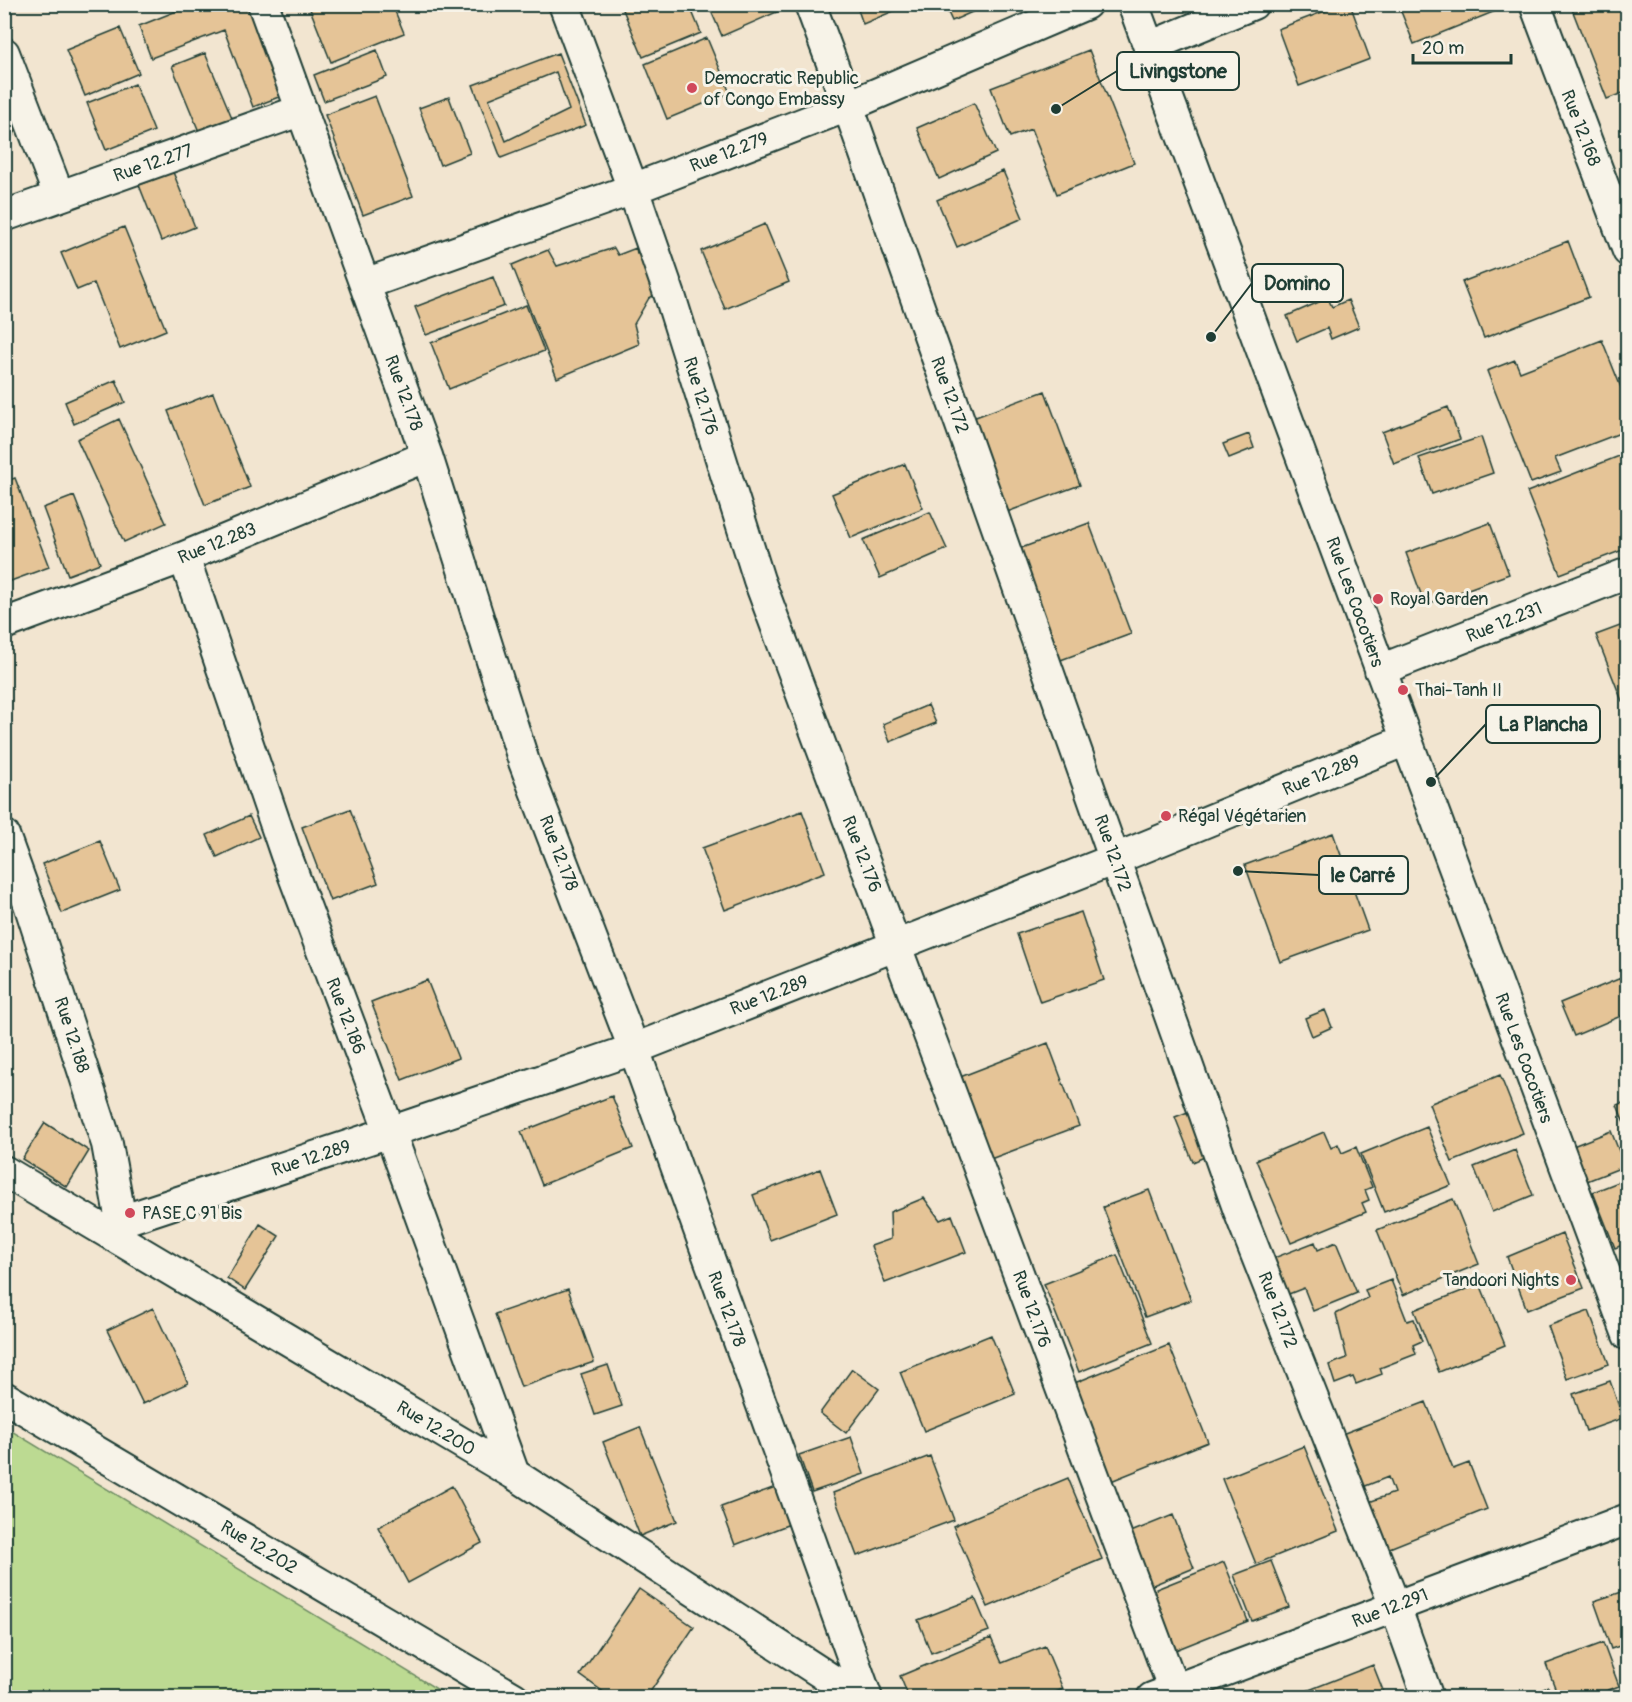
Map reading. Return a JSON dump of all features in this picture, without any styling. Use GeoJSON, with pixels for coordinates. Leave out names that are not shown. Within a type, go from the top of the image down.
{"type":"FeatureCollection","features":[{"type":"Feature","properties":{"kind":"street","name":"Rue 12.178"},"geometry":{"type":"LineString","coordinates":[[263,4],[426,456],[524,762],[634,1049],[867,1698]]}},
{"type":"Feature","properties":{"kind":"street","name":"Rue 12.176"},"geometry":{"type":"LineString","coordinates":[[564,4],[671,299],[759,580],[896,945],[1167,1695]]}},
{"type":"Feature","properties":{"kind":"street","name":"Rue 12.172"},"geometry":{"type":"LineString","coordinates":[[810,4],[1239,1211],[1395,1606],[1428,1698]]}},
{"type":"Feature","properties":{"kind":"street","name":"Rue 12.279"},"geometry":{"type":"LineString","coordinates":[[365,284],[633,189],[848,106],[1086,4]]}},
{"type":"Feature","properties":{"kind":"street","name":"Rue Les Cocotiers"},"geometry":{"type":"LineString","coordinates":[[1133,4],[1406,740],[1621,1300],[1628,1335]]}},
{"type":"Feature","properties":{"kind":"street"},"geometry":{"type":"LineString","coordinates":[[1149,47],[1252,4]]}},
{"type":"Feature","properties":{"kind":"street","name":"Rue 12.168"},"geometry":{"type":"LineString","coordinates":[[1535,4],[1628,251]]}},
{"type":"Feature","properties":{"kind":"street"},"geometry":{"type":"LineString","coordinates":[[4,53],[59,196]]}},
{"type":"Feature","properties":{"kind":"street","name":"Rue 12.277"},"geometry":{"type":"LineString","coordinates":[[4,216],[302,110]]}},
{"type":"Feature","properties":{"kind":"street","name":"Rue 12.283"},"geometry":{"type":"LineString","coordinates":[[4,624],[184,557],[426,456]]}},
{"type":"Feature","properties":{"kind":"street","name":"Rue 12.186"},"geometry":{"type":"LineString","coordinates":[[184,557],[286,855],[390,1132],[514,1474]]}},
{"type":"Feature","properties":{"kind":"street","name":"Rue 12.231"},"geometry":{"type":"LineString","coordinates":[[1380,670],[1628,573]]}},
{"type":"Feature","properties":{"kind":"street","name":"Rue 12.289"},"geometry":{"type":"LineString","coordinates":[[120,1231],[390,1132],[634,1049],[1115,859],[1406,740]]}},
{"type":"Feature","properties":{"kind":"street","name":"Rue 12.188"},"geometry":{"type":"LineString","coordinates":[[4,835],[34,918],[107,1144],[120,1231]]}},
{"type":"Feature","properties":{"kind":"street","name":"Rue 12.200"},"geometry":{"type":"LineString","coordinates":[[4,1171],[120,1231],[514,1474],[860,1698]]}},
{"type":"Feature","properties":{"kind":"street","name":"Rue 12.202"},"geometry":{"type":"LineString","coordinates":[[4,1397],[514,1698]]}},
{"type":"Feature","properties":{"kind":"street","name":"Rue 12.291"},"geometry":{"type":"LineString","coordinates":[[1167,1695],[1395,1606],[1628,1519]]}},
{"type":"Feature","properties":{"kind":"green space"},"geometry":{"type":"Polygon","coordinates":[[[5,1427],[450,1697],[5,1697],[5,1427]]]}},
{"type":"Feature","properties":{"kind":"building"},"geometry":{"type":"Polygon","coordinates":[[[194,4],[256,4],[289,93],[253,107],[224,30],[151,58],[139,26],[194,4]]]}},
{"type":"Feature","properties":{"kind":"building"},"geometry":{"type":"Polygon","coordinates":[[[308,4],[392,4],[404,33],[331,62],[308,4]]]}},
{"type":"Feature","properties":{"kind":"building"},"geometry":{"type":"Polygon","coordinates":[[[689,4],[701,33],[643,57],[621,5],[689,4]]]}},
{"type":"Feature","properties":{"kind":"building"},"geometry":{"type":"Polygon","coordinates":[[[708,4],[787,4],[788,7],[722,36],[708,4]]]}},
{"type":"Feature","properties":{"kind":"building"},"geometry":{"type":"Polygon","coordinates":[[[856,4],[910,4],[863,24],[856,4]]]}},
{"type":"Feature","properties":{"kind":"building"},"geometry":{"type":"Polygon","coordinates":[[[944,4],[990,4],[952,21],[944,4]]]}},
{"type":"Feature","properties":{"kind":"building"},"geometry":{"type":"Polygon","coordinates":[[[1343,4],[1350,4],[1370,59],[1299,86],[1278,29],[1343,4]]]}},
{"type":"Feature","properties":{"kind":"building"},"geometry":{"type":"Polygon","coordinates":[[[1398,4],[1508,4],[1508,6],[1414,44],[1398,4]]]}},
{"type":"Feature","properties":{"kind":"building"},"geometry":{"type":"Polygon","coordinates":[[[1570,4],[1628,4],[1628,91],[1607,99],[1570,4]]]}},
{"type":"Feature","properties":{"kind":"building"},"geometry":{"type":"Polygon","coordinates":[[[120,28],[139,73],[85,96],[66,50],[120,28]]]}},
{"type":"Feature","properties":{"kind":"building"},"geometry":{"type":"Polygon","coordinates":[[[707,38],[730,93],[667,119],[645,64],[707,38]]]}},
{"type":"Feature","properties":{"kind":"building"},"geometry":{"type":"Polygon","coordinates":[[[377,50],[387,77],[324,101],[314,75],[377,50]]]}},
{"type":"Feature","properties":{"kind":"building"},"geometry":{"type":"Polygon","coordinates":[[[1089,50],[1134,163],[1057,194],[1031,129],[1010,137],[991,88],[1089,50]]]}},
{"type":"Feature","properties":{"kind":"building"},"geometry":{"type":"Polygon","coordinates":[[[205,53],[233,120],[200,134],[172,66],[205,53]]]}},
{"type":"Feature","properties":{"kind":"building"},"geometry":{"type":"Polygon","coordinates":[[[558,53],[586,125],[501,158],[473,85],[558,53]],[[556,72],[489,99],[506,141],[569,110],[556,72]]]}},
{"type":"Feature","properties":{"kind":"building"},"geometry":{"type":"Polygon","coordinates":[[[4,73],[24,118],[4,150],[4,73]]]}},
{"type":"Feature","properties":{"kind":"building"},"geometry":{"type":"Polygon","coordinates":[[[135,84],[154,131],[106,150],[87,103],[135,84]]]}},
{"type":"Feature","properties":{"kind":"building"},"geometry":{"type":"Polygon","coordinates":[[[375,96],[413,196],[363,215],[325,115],[375,96]]]}},
{"type":"Feature","properties":{"kind":"building"},"geometry":{"type":"Polygon","coordinates":[[[449,97],[470,153],[440,165],[419,108],[449,97]]]}},
{"type":"Feature","properties":{"kind":"building"},"geometry":{"type":"Polygon","coordinates":[[[974,103],[996,153],[939,179],[917,128],[974,103]]]}},
{"type":"Feature","properties":{"kind":"building"},"geometry":{"type":"Polygon","coordinates":[[[1003,171],[1023,218],[957,247],[937,200],[1003,171]]]}},
{"type":"Feature","properties":{"kind":"building"},"geometry":{"type":"Polygon","coordinates":[[[173,172],[195,227],[161,241],[139,185],[173,172]]]}},
{"type":"Feature","properties":{"kind":"building"},"geometry":{"type":"Polygon","coordinates":[[[765,224],[789,282],[725,309],[701,251],[765,224]]]}},
{"type":"Feature","properties":{"kind":"building"},"geometry":{"type":"Polygon","coordinates":[[[124,227],[166,330],[120,349],[94,283],[77,290],[61,253],[124,227]]]}},
{"type":"Feature","properties":{"kind":"building"},"geometry":{"type":"Polygon","coordinates":[[[1568,241],[1589,297],[1484,338],[1462,282],[1568,241]]]}},
{"type":"Feature","properties":{"kind":"building"},"geometry":{"type":"Polygon","coordinates":[[[614,248],[618,255],[636,248],[637,254],[646,251],[661,292],[649,298],[634,324],[639,344],[557,378],[512,265],[548,250],[557,266],[614,248]]]}},
{"type":"Feature","properties":{"kind":"building"},"geometry":{"type":"Polygon","coordinates":[[[493,277],[504,306],[426,335],[415,307],[493,277]]]}},
{"type":"Feature","properties":{"kind":"building"},"geometry":{"type":"Polygon","coordinates":[[[1328,298],[1332,307],[1348,300],[1359,327],[1331,339],[1327,328],[1297,341],[1287,316],[1328,298]]]}},
{"type":"Feature","properties":{"kind":"building"},"geometry":{"type":"Polygon","coordinates":[[[526,305],[544,351],[449,389],[431,343],[526,305]]]}},
{"type":"Feature","properties":{"kind":"building"},"geometry":{"type":"Polygon","coordinates":[[[1602,340],[1628,405],[1628,430],[1555,458],[1561,472],[1531,483],[1487,371],[1515,360],[1520,372],[1602,340]]]}},
{"type":"Feature","properties":{"kind":"building"},"geometry":{"type":"Polygon","coordinates":[[[116,380],[125,402],[74,424],[65,402],[116,380]]]}},
{"type":"Feature","properties":{"kind":"building"},"geometry":{"type":"Polygon","coordinates":[[[1045,391],[1080,485],[1007,512],[973,418],[1045,391]]]}},
{"type":"Feature","properties":{"kind":"building"},"geometry":{"type":"Polygon","coordinates":[[[213,393],[250,487],[205,505],[168,411],[213,393]]]}},
{"type":"Feature","properties":{"kind":"building"},"geometry":{"type":"Polygon","coordinates":[[[1448,407],[1460,439],[1394,464],[1382,432],[1448,407]]]}},
{"type":"Feature","properties":{"kind":"building"},"geometry":{"type":"Polygon","coordinates":[[[119,419],[166,523],[124,542],[77,439],[119,419]]]}},
{"type":"Feature","properties":{"kind":"building"},"geometry":{"type":"Polygon","coordinates":[[[1249,434],[1254,448],[1229,458],[1223,444],[1249,434]]]}},
{"type":"Feature","properties":{"kind":"building"},"geometry":{"type":"Polygon","coordinates":[[[1481,437],[1493,473],[1432,494],[1419,458],[1481,437]]]}},
{"type":"Feature","properties":{"kind":"building"},"geometry":{"type":"Polygon","coordinates":[[[1622,455],[1628,470],[1628,548],[1560,574],[1527,492],[1622,455]]]}},
{"type":"Feature","properties":{"kind":"building"},"geometry":{"type":"Polygon","coordinates":[[[905,464],[923,508],[851,538],[832,494],[905,464]]]}},
{"type":"Feature","properties":{"kind":"building"},"geometry":{"type":"Polygon","coordinates":[[[15,478],[49,567],[8,582],[4,573],[4,482],[15,478]]]}},
{"type":"Feature","properties":{"kind":"building"},"geometry":{"type":"Polygon","coordinates":[[[74,496],[100,563],[68,575],[43,508],[74,496]]]}},
{"type":"Feature","properties":{"kind":"building"},"geometry":{"type":"Polygon","coordinates":[[[930,512],[947,549],[880,578],[863,540],[930,512]]]}},
{"type":"Feature","properties":{"kind":"building"},"geometry":{"type":"Polygon","coordinates":[[[1089,523],[1131,634],[1058,661],[1016,550],[1089,523]]]}},
{"type":"Feature","properties":{"kind":"building"},"geometry":{"type":"Polygon","coordinates":[[[1490,523],[1509,574],[1425,605],[1406,553],[1490,523]]]}},
{"type":"Feature","properties":{"kind":"building"},"geometry":{"type":"Polygon","coordinates":[[[1628,623],[1628,699],[1622,701],[1596,635],[1628,623]]]}},
{"type":"Feature","properties":{"kind":"building"},"geometry":{"type":"Polygon","coordinates":[[[928,705],[936,723],[890,742],[883,724],[928,705]]]}},
{"type":"Feature","properties":{"kind":"building"},"geometry":{"type":"Polygon","coordinates":[[[350,809],[378,883],[330,901],[302,827],[350,809]]]}},
{"type":"Feature","properties":{"kind":"building"},"geometry":{"type":"Polygon","coordinates":[[[802,811],[825,872],[725,910],[702,848],[802,811]]]}},
{"type":"Feature","properties":{"kind":"building"},"geometry":{"type":"Polygon","coordinates":[[[249,816],[259,837],[217,857],[207,835],[249,816]]]}},
{"type":"Feature","properties":{"kind":"building"},"geometry":{"type":"Polygon","coordinates":[[[1333,833],[1368,930],[1280,962],[1245,865],[1333,833]]]}},
{"type":"Feature","properties":{"kind":"building"},"geometry":{"type":"Polygon","coordinates":[[[100,841],[120,890],[62,913],[42,864],[100,841]]]}},
{"type":"Feature","properties":{"kind":"building"},"geometry":{"type":"Polygon","coordinates":[[[1081,912],[1104,980],[1040,1002],[1017,934],[1081,912]]]}},
{"type":"Feature","properties":{"kind":"building"},"geometry":{"type":"Polygon","coordinates":[[[1621,978],[1628,994],[1628,1013],[1574,1036],[1560,1003],[1621,978]]]}},
{"type":"Feature","properties":{"kind":"building"},"geometry":{"type":"Polygon","coordinates":[[[427,980],[458,1058],[402,1080],[371,1002],[427,980]]]}},
{"type":"Feature","properties":{"kind":"building"},"geometry":{"type":"Polygon","coordinates":[[[1325,1010],[1332,1027],[1312,1036],[1305,1018],[1325,1010]]]}},
{"type":"Feature","properties":{"kind":"building"},"geometry":{"type":"Polygon","coordinates":[[[1048,1043],[1079,1126],[985,1161],[955,1079],[1048,1043]]]}},
{"type":"Feature","properties":{"kind":"building"},"geometry":{"type":"Polygon","coordinates":[[[1500,1075],[1523,1133],[1452,1162],[1429,1104],[1500,1075]]]}},
{"type":"Feature","properties":{"kind":"building"},"geometry":{"type":"Polygon","coordinates":[[[612,1096],[633,1148],[542,1185],[521,1132],[612,1096]]]}},
{"type":"Feature","properties":{"kind":"building"},"geometry":{"type":"Polygon","coordinates":[[[1628,1101],[1628,1132],[1617,1105],[1628,1101]]]}},
{"type":"Feature","properties":{"kind":"building"},"geometry":{"type":"Polygon","coordinates":[[[1193,1110],[1211,1154],[1193,1162],[1175,1117],[1193,1110]]]}},
{"type":"Feature","properties":{"kind":"building"},"geometry":{"type":"Polygon","coordinates":[[[45,1123],[89,1151],[67,1187],[22,1159],[45,1123]]]}},
{"type":"Feature","properties":{"kind":"building"},"geometry":{"type":"Polygon","coordinates":[[[1427,1127],[1451,1185],[1384,1212],[1361,1154],[1427,1127]]]}},
{"type":"Feature","properties":{"kind":"building"},"geometry":{"type":"Polygon","coordinates":[[[1611,1131],[1625,1166],[1587,1181],[1573,1146],[1611,1131]]]}},
{"type":"Feature","properties":{"kind":"building"},"geometry":{"type":"Polygon","coordinates":[[[1324,1132],[1331,1148],[1338,1144],[1342,1153],[1356,1147],[1372,1187],[1365,1190],[1369,1200],[1362,1203],[1366,1212],[1291,1243],[1256,1160],[1324,1132]]]}},
{"type":"Feature","properties":{"kind":"building"},"geometry":{"type":"Polygon","coordinates":[[[1515,1150],[1533,1195],[1492,1212],[1474,1167],[1515,1150]]]}},
{"type":"Feature","properties":{"kind":"building"},"geometry":{"type":"Polygon","coordinates":[[[820,1169],[837,1214],[770,1240],[753,1195],[820,1169]]]}},
{"type":"Feature","properties":{"kind":"building"},"geometry":{"type":"Polygon","coordinates":[[[1621,1181],[1628,1197],[1628,1243],[1615,1248],[1593,1192],[1621,1181]]]}},
{"type":"Feature","properties":{"kind":"building"},"geometry":{"type":"Polygon","coordinates":[[[1149,1190],[1191,1300],[1145,1317],[1103,1207],[1149,1190]]]}},
{"type":"Feature","properties":{"kind":"building"},"geometry":{"type":"Polygon","coordinates":[[[924,1198],[940,1220],[952,1215],[966,1252],[885,1283],[871,1246],[891,1239],[890,1212],[924,1198]]]}},
{"type":"Feature","properties":{"kind":"building"},"geometry":{"type":"Polygon","coordinates":[[[1453,1199],[1479,1264],[1403,1295],[1377,1230],[1453,1199]]]}},
{"type":"Feature","properties":{"kind":"building"},"geometry":{"type":"Polygon","coordinates":[[[260,1224],[279,1236],[245,1290],[227,1278],[260,1224]]]}},
{"type":"Feature","properties":{"kind":"building"},"geometry":{"type":"Polygon","coordinates":[[[1562,1234],[1584,1288],[1527,1310],[1507,1257],[1562,1234]]]}},
{"type":"Feature","properties":{"kind":"building"},"geometry":{"type":"Polygon","coordinates":[[[1315,1242],[1318,1250],[1336,1242],[1357,1293],[1313,1311],[1304,1288],[1276,1299],[1261,1263],[1315,1242]]]}},
{"type":"Feature","properties":{"kind":"building"},"geometry":{"type":"Polygon","coordinates":[[[1117,1255],[1152,1343],[1079,1372],[1044,1284],[1117,1255]]]}},
{"type":"Feature","properties":{"kind":"building"},"geometry":{"type":"Polygon","coordinates":[[[1391,1280],[1407,1321],[1414,1319],[1422,1341],[1413,1345],[1416,1354],[1380,1368],[1382,1374],[1356,1384],[1353,1377],[1335,1384],[1329,1365],[1347,1358],[1336,1314],[1368,1298],[1365,1290],[1391,1280]]]}},
{"type":"Feature","properties":{"kind":"building"},"geometry":{"type":"Polygon","coordinates":[[[1480,1284],[1505,1345],[1439,1372],[1414,1310],[1480,1284]]]}},
{"type":"Feature","properties":{"kind":"building"},"geometry":{"type":"Polygon","coordinates":[[[568,1289],[594,1362],[521,1387],[495,1314],[568,1289]]]}},
{"type":"Feature","properties":{"kind":"building"},"geometry":{"type":"Polygon","coordinates":[[[153,1308],[188,1383],[143,1404],[107,1330],[153,1308]]]}},
{"type":"Feature","properties":{"kind":"building"},"geometry":{"type":"Polygon","coordinates":[[[1589,1311],[1609,1364],[1567,1379],[1548,1326],[1589,1311]]]}},
{"type":"Feature","properties":{"kind":"building"},"geometry":{"type":"Polygon","coordinates":[[[991,1335],[1015,1394],[924,1431],[900,1372],[991,1335]]]}},
{"type":"Feature","properties":{"kind":"building"},"geometry":{"type":"Polygon","coordinates":[[[1169,1345],[1208,1442],[1111,1481],[1072,1384],[1169,1345]]]}},
{"type":"Feature","properties":{"kind":"building"},"geometry":{"type":"Polygon","coordinates":[[[608,1365],[622,1406],[595,1415],[581,1374],[608,1365]]]}},
{"type":"Feature","properties":{"kind":"building"},"geometry":{"type":"Polygon","coordinates":[[[852,1369],[879,1389],[846,1433],[820,1413],[852,1369]]]}},
{"type":"Feature","properties":{"kind":"building"},"geometry":{"type":"Polygon","coordinates":[[[1610,1381],[1623,1418],[1586,1431],[1573,1394],[1610,1381]]]}},
{"type":"Feature","properties":{"kind":"building"},"geometry":{"type":"Polygon","coordinates":[[[1426,1402],[1453,1469],[1469,1463],[1487,1509],[1387,1549],[1369,1502],[1394,1493],[1388,1477],[1363,1487],[1342,1434],[1426,1402]]]}},
{"type":"Feature","properties":{"kind":"building"},"geometry":{"type":"Polygon","coordinates":[[[640,1427],[677,1521],[640,1536],[603,1442],[640,1427]]]}},
{"type":"Feature","properties":{"kind":"building"},"geometry":{"type":"Polygon","coordinates":[[[851,1437],[864,1474],[812,1492],[799,1455],[851,1437]]]}},
{"type":"Feature","properties":{"kind":"building"},"geometry":{"type":"Polygon","coordinates":[[[1304,1446],[1338,1531],[1256,1564],[1222,1479],[1304,1446]]]}},
{"type":"Feature","properties":{"kind":"building"},"geometry":{"type":"Polygon","coordinates":[[[930,1456],[954,1520],[857,1556],[833,1493],[930,1456]]]}},
{"type":"Feature","properties":{"kind":"building"},"geometry":{"type":"Polygon","coordinates":[[[1068,1478],[1102,1559],[988,1607],[953,1526],[1068,1478]]]}},
{"type":"Feature","properties":{"kind":"building"},"geometry":{"type":"Polygon","coordinates":[[[781,1485],[795,1522],[735,1545],[721,1507],[781,1485]]]}},
{"type":"Feature","properties":{"kind":"building"},"geometry":{"type":"Polygon","coordinates":[[[452,1486],[482,1543],[408,1583],[378,1527],[452,1486]]]}},
{"type":"Feature","properties":{"kind":"building"},"geometry":{"type":"Polygon","coordinates":[[[1173,1515],[1194,1568],[1148,1587],[1126,1534],[1173,1515]]]}},
{"type":"Feature","properties":{"kind":"building"},"geometry":{"type":"Polygon","coordinates":[[[1271,1561],[1289,1607],[1252,1621],[1234,1575],[1271,1561]]]}},
{"type":"Feature","properties":{"kind":"building"},"geometry":{"type":"Polygon","coordinates":[[[1224,1562],[1248,1621],[1173,1651],[1149,1592],[1224,1562]]]}},
{"type":"Feature","properties":{"kind":"building"},"geometry":{"type":"Polygon","coordinates":[[[639,1589],[694,1627],[646,1698],[612,1698],[580,1675],[639,1589]]]}},
{"type":"Feature","properties":{"kind":"building"},"geometry":{"type":"Polygon","coordinates":[[[1628,1590],[1628,1643],[1611,1649],[1594,1601],[1628,1590]]]}},
{"type":"Feature","properties":{"kind":"building"},"geometry":{"type":"Polygon","coordinates":[[[975,1598],[989,1631],[931,1653],[918,1620],[975,1598]]]}},
{"type":"Feature","properties":{"kind":"building"},"geometry":{"type":"Polygon","coordinates":[[[991,1638],[1002,1663],[1045,1646],[1063,1689],[1041,1698],[995,1698],[995,1695],[989,1698],[909,1698],[900,1676],[991,1638]]]}},
{"type":"Feature","properties":{"kind":"building"},"geometry":{"type":"Polygon","coordinates":[[[1603,1643],[1619,1686],[1588,1698],[1559,1698],[1546,1664],[1603,1643]]]}},
{"type":"Feature","properties":{"kind":"building"},"geometry":{"type":"Polygon","coordinates":[[[1373,1665],[1386,1698],[1291,1698],[1291,1697],[1373,1665]]]}},
{"type":"Feature","properties":{"kind":"building"},"geometry":{"type":"Polygon","coordinates":[[[1548,1687],[1553,1698],[1533,1698],[1532,1694],[1548,1687]]]}},
{"type":"Feature","properties":{"kind":"place","name":"Democratic Republic of Congo Embassy"},"geometry":{"type":"Point","coordinates":[692,88]}},
{"type":"Feature","properties":{"kind":"place","name":"Livingstone"},"geometry":{"type":"Point","coordinates":[1056,109]}},
{"type":"Feature","properties":{"kind":"place","name":"Domino"},"geometry":{"type":"Point","coordinates":[1211,337]}},
{"type":"Feature","properties":{"kind":"place","name":"Royal Garden"},"geometry":{"type":"Point","coordinates":[1378,599]}},
{"type":"Feature","properties":{"kind":"place","name":"Thai-Tanh II"},"geometry":{"type":"Point","coordinates":[1403,690]}},
{"type":"Feature","properties":{"kind":"place","name":"La Plancha"},"geometry":{"type":"Point","coordinates":[1431,782]}},
{"type":"Feature","properties":{"kind":"place","name":"Régal Végétarien"},"geometry":{"type":"Point","coordinates":[1166,816]}},
{"type":"Feature","properties":{"kind":"place","name":"le Carré"},"geometry":{"type":"Point","coordinates":[1238,871]}},
{"type":"Feature","properties":{"kind":"place","name":"PASE C 91 Bis"},"geometry":{"type":"Point","coordinates":[130,1213]}},
{"type":"Feature","properties":{"kind":"place","name":"Tandoori Nights"},"geometry":{"type":"Point","coordinates":[1571,1280]}}]}
